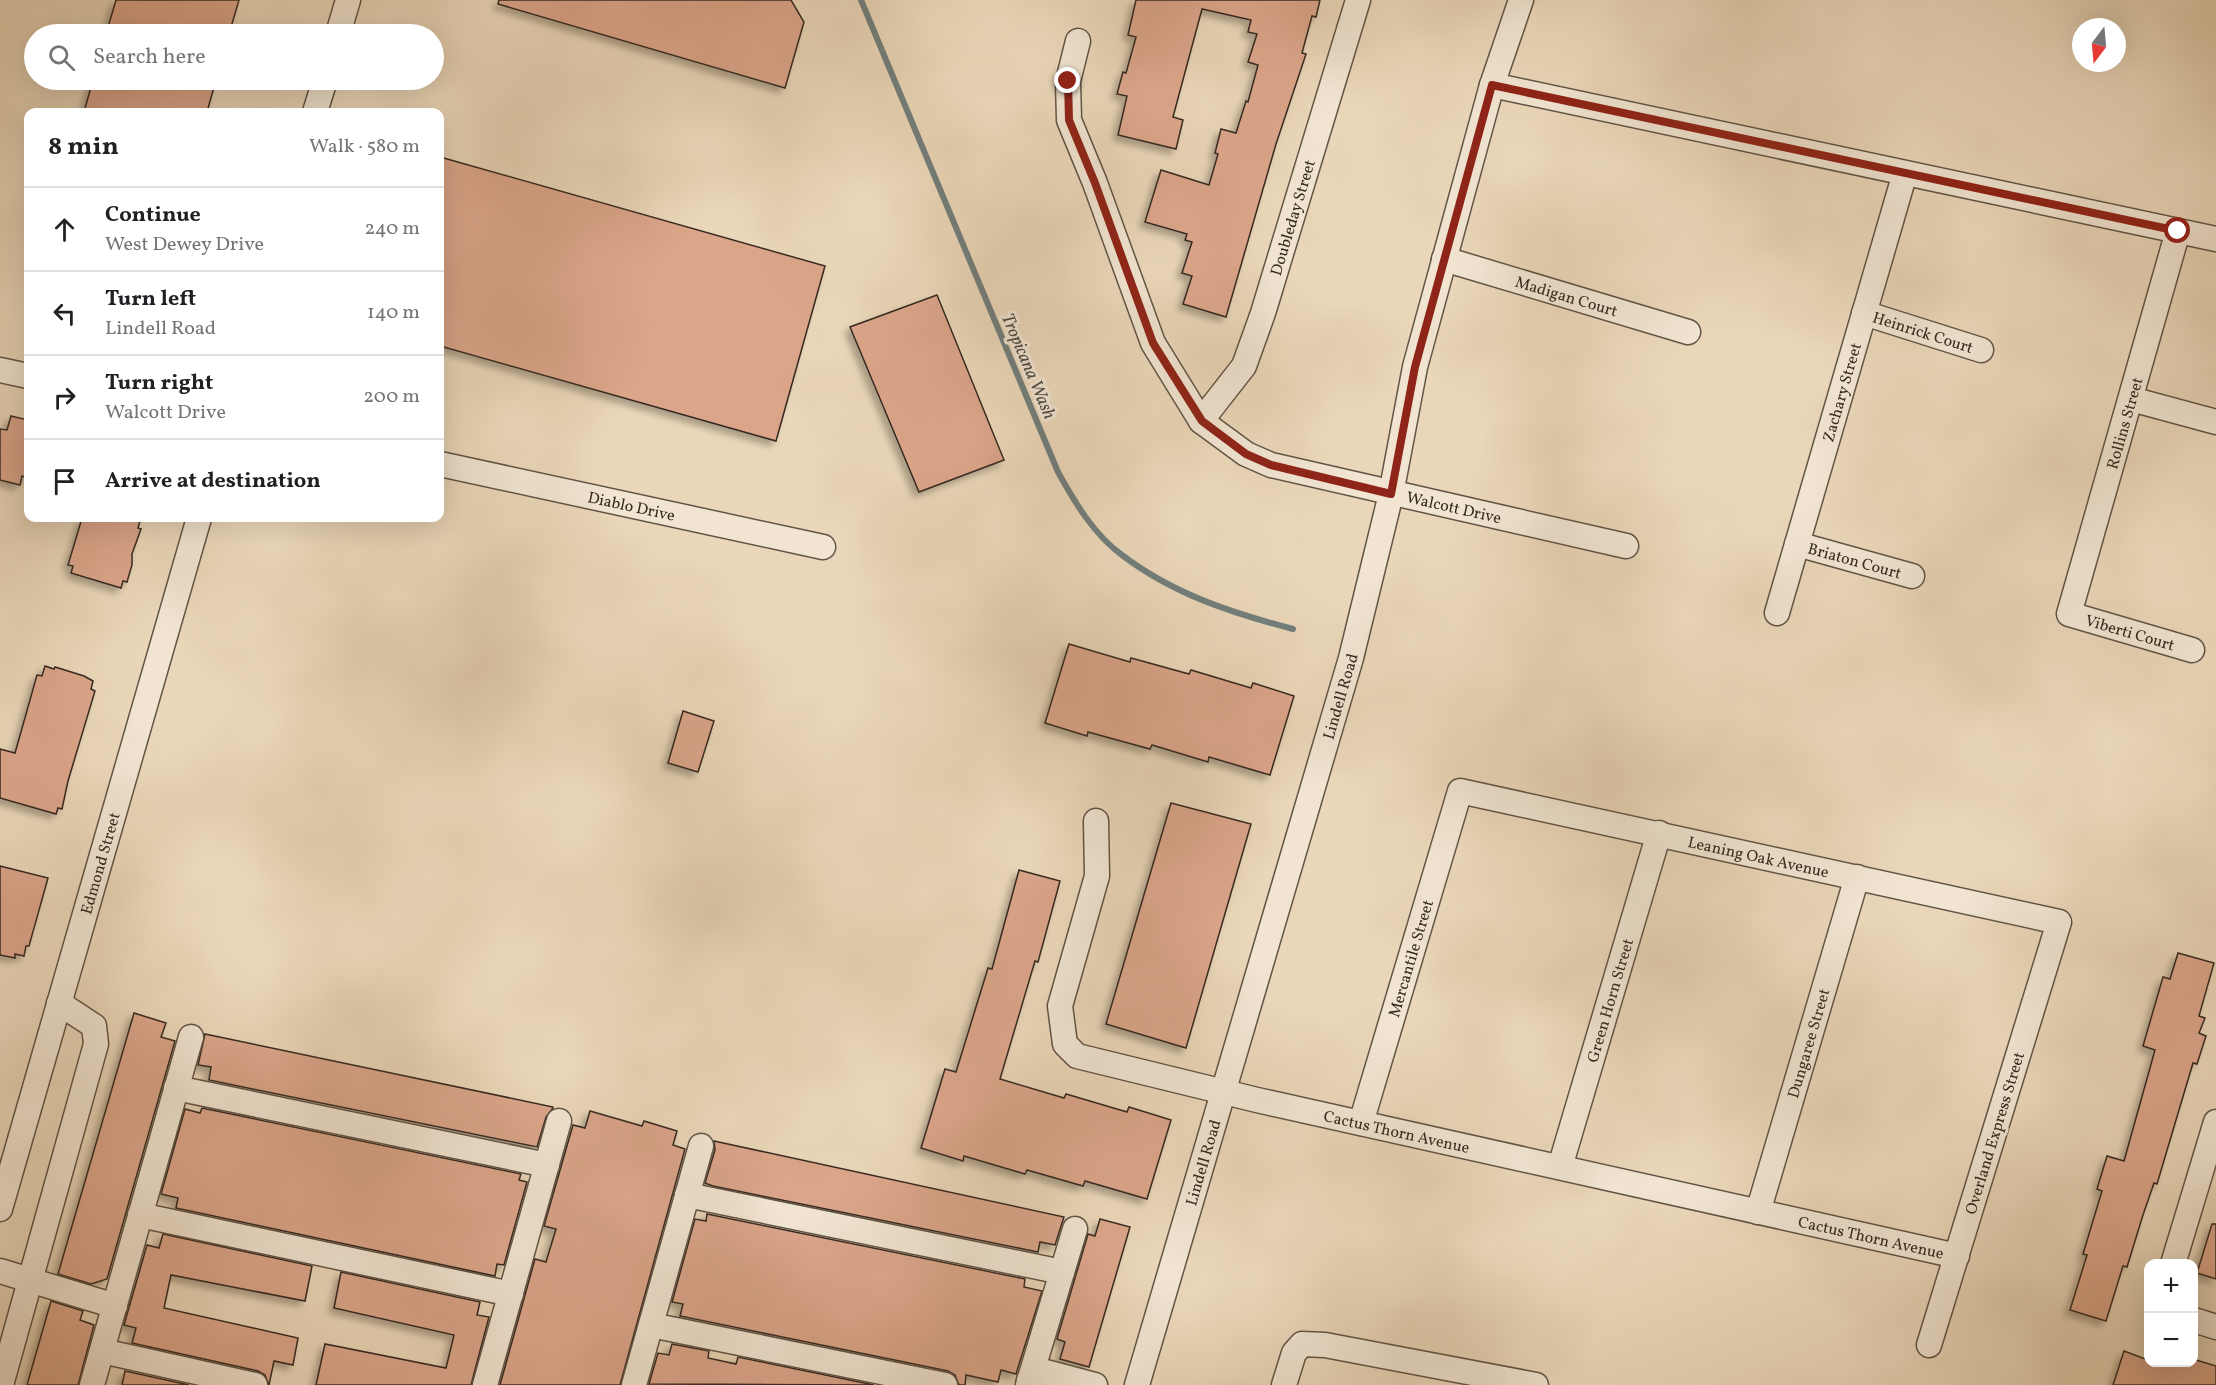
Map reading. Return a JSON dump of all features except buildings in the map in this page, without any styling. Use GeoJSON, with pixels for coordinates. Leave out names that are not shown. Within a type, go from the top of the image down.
{"type":"FeatureCollection","features":[{"type":"Feature","properties":{"kind":"street"},"geometry":{"type":"LineString","coordinates":[[341,24],[348,0]]}},
{"type":"Feature","properties":{"kind":"street","name":"Doubleday Street"},"geometry":{"type":"LineString","coordinates":[[1202,421],[1244,366],[1263,313],[1358,0]]}},
{"type":"Feature","properties":{"kind":"street","name":"Lindell Road"},"geometry":{"type":"LineString","coordinates":[[1137,1385],[1337,710],[1391,494],[1415,367],[1492,85],[1521,0]]}},
{"type":"Feature","properties":{"kind":"street","name":"Walcott Drive"},"geometry":{"type":"LineString","coordinates":[[1078,42],[1068,81],[1069,120],[1095,183],[1153,343],[1202,421],[1246,454],[1271,465],[1626,546]]}},
{"type":"Feature","properties":{"kind":"street"},"geometry":{"type":"LineString","coordinates":[[1492,85],[2216,240]]}},
{"type":"Feature","properties":{"kind":"street"},"geometry":{"type":"LineString","coordinates":[[316,108],[322,90]]}},
{"type":"Feature","properties":{"kind":"street","name":"Zachary Street"},"geometry":{"type":"LineString","coordinates":[[1777,613],[1905,173]]}},
{"type":"Feature","properties":{"kind":"street","name":"Rollins Street"},"geometry":{"type":"LineString","coordinates":[[2069,614],[2178,231]]}},
{"type":"Feature","properties":{"kind":"street","name":"Madigan Court"},"geometry":{"type":"LineString","coordinates":[[1444,259],[1688,332]]}},
{"type":"Feature","properties":{"kind":"street","name":"Heinrick Court"},"geometry":{"type":"LineString","coordinates":[[1864,313],[1981,350]]}},
{"type":"Feature","properties":{"kind":"street"},"geometry":{"type":"LineString","coordinates":[[0,370],[24,375]]}},
{"type":"Feature","properties":{"kind":"street"},"geometry":{"type":"LineString","coordinates":[[2131,399],[2216,422]]}},
{"type":"Feature","properties":{"kind":"street","name":"Diablo Drive"},"geometry":{"type":"LineString","coordinates":[[444,465],[824,548]]}},
{"type":"Feature","properties":{"kind":"street","name":"Edmond Street"},"geometry":{"type":"LineString","coordinates":[[0,1209],[198,522]]}},
{"type":"Feature","properties":{"kind":"street","name":"Briaton Court"},"geometry":{"type":"LineString","coordinates":[[1797,544],[1912,576]]}},
{"type":"Feature","properties":{"kind":"street","name":"Viberti Court"},"geometry":{"type":"LineString","coordinates":[[2069,614],[2192,650]]}},
{"type":"Feature","properties":{"kind":"street","name":"Leaning Oak Avenue"},"geometry":{"type":"LineString","coordinates":[[1460,791],[2059,922]]}},
{"type":"Feature","properties":{"kind":"street","name":"Mercantile Street"},"geometry":{"type":"LineString","coordinates":[[1361,1123],[1460,791]]}},
{"type":"Feature","properties":{"kind":"street","name":"Cactus Thorn Avenue"},"geometry":{"type":"LineString","coordinates":[[1096,821],[1097,876],[1060,1006],[1065,1044],[1077,1056],[1223,1092],[1957,1256]]}},
{"type":"Feature","properties":{"kind":"street","name":"Green Horn Street"},"geometry":{"type":"LineString","coordinates":[[1560,1167],[1659,833]]}},
{"type":"Feature","properties":{"kind":"street","name":"Dungaree Street"},"geometry":{"type":"LineString","coordinates":[[1758,1212],[1857,877]]}},
{"type":"Feature","properties":{"kind":"street","name":"Overland Express Street"},"geometry":{"type":"LineString","coordinates":[[1929,1345],[2059,922]]}},
{"type":"Feature","properties":{"kind":"street"},"geometry":{"type":"LineString","coordinates":[[1,1385],[8,1330],[30,1280],[96,1044],[94,1026],[59,1003]]}},
{"type":"Feature","properties":{"kind":"street"},"geometry":{"type":"LineString","coordinates":[[92,1385],[191,1037]]}},
{"type":"Feature","properties":{"kind":"street"},"geometry":{"type":"LineString","coordinates":[[176,1088],[547,1165]]}},
{"type":"Feature","properties":{"kind":"street"},"geometry":{"type":"LineString","coordinates":[[485,1385],[559,1120]]}},
{"type":"Feature","properties":{"kind":"street"},"geometry":{"type":"LineString","coordinates":[[2174,1259],[2216,1122]]}},
{"type":"Feature","properties":{"kind":"street"},"geometry":{"type":"LineString","coordinates":[[634,1385],[700,1146]]}},
{"type":"Feature","properties":{"kind":"street"},"geometry":{"type":"LineString","coordinates":[[687,1196],[1062,1272]]}},
{"type":"Feature","properties":{"kind":"street"},"geometry":{"type":"LineString","coordinates":[[140,1215],[511,1294]]}},
{"type":"Feature","properties":{"kind":"street"},"geometry":{"type":"LineString","coordinates":[[1030,1383],[1075,1229]]}},
{"type":"Feature","properties":{"kind":"street"},"geometry":{"type":"LineString","coordinates":[[0,1271],[115,1306]]}},
{"type":"Feature","properties":{"kind":"street"},"geometry":{"type":"LineString","coordinates":[[2198,1322],[2216,1327]]}},
{"type":"Feature","properties":{"kind":"street"},"geometry":{"type":"LineString","coordinates":[[651,1325],[945,1385]]}},
{"type":"Feature","properties":{"kind":"street"},"geometry":{"type":"LineString","coordinates":[[1284,1385],[1294,1353],[1302,1344],[1325,1345],[1536,1385]]}},
{"type":"Feature","properties":{"kind":"street"},"geometry":{"type":"LineString","coordinates":[[102,1351],[255,1385]]}},
{"type":"Feature","properties":{"kind":"street"},"geometry":{"type":"LineString","coordinates":[[1030,1383],[1046,1372],[1095,1385]]}},
{"type":"Feature","properties":{"kind":"waterway","name":"Tropicana Wash"},"geometry":{"type":"LineString","coordinates":[[861,0],[1058,472],[1086,517],[1112,547],[1141,569],[1162,581],[1204,601],[1293,629]]}},
{"type":"Feature","properties":{"kind":"route"},"geometry":{"type":"LineString","coordinates":[[1068,81],[1069,120],[1095,183],[1153,343],[1202,421],[1246,454],[1271,465],[1391,494],[1415,367],[1492,85],[2178,231]]}}]}
